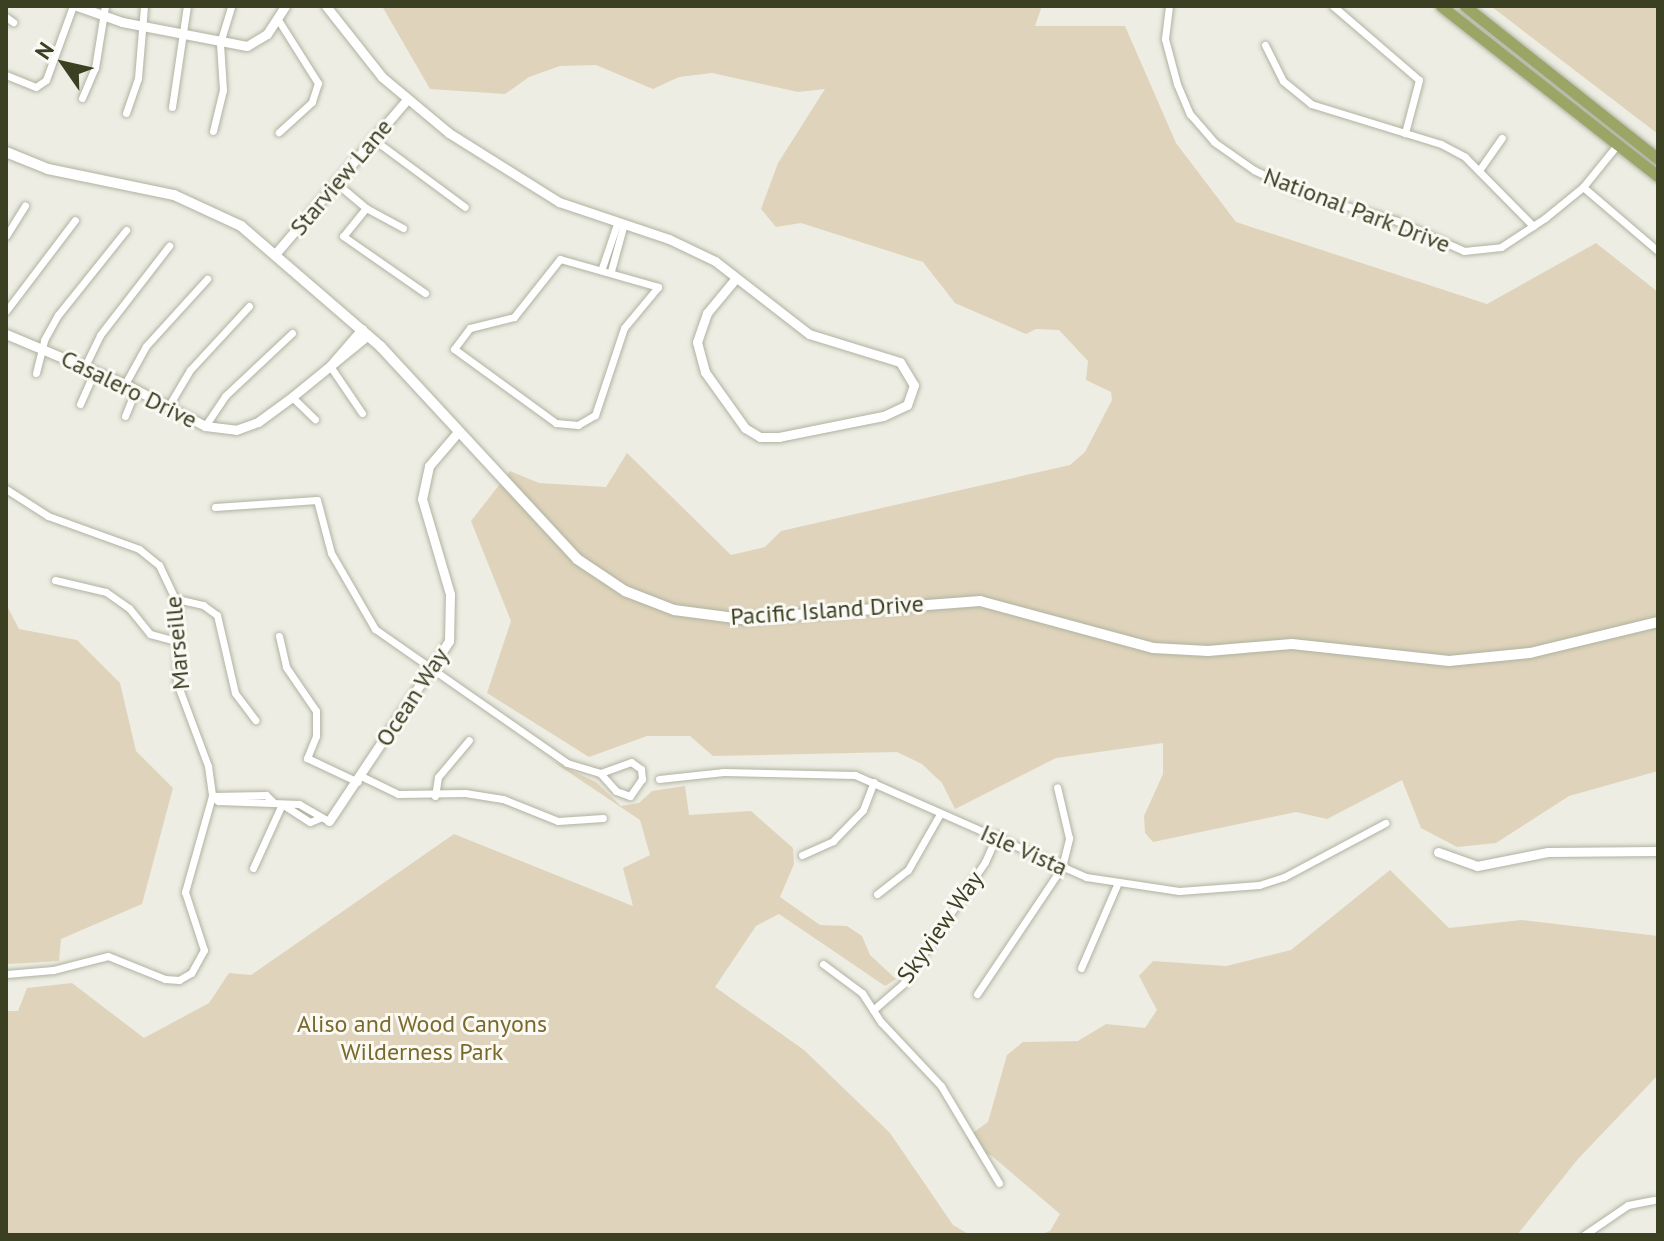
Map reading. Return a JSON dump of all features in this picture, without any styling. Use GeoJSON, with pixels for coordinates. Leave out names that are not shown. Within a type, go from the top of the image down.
{"type":"FeatureCollection","features":[{"type":"Feature","properties":{"kind":"main road"},"geometry":{"type":"LineString","coordinates":[[1441,6],[1658,176]]}},
{"type":"Feature","properties":{"kind":"main road"},"geometry":{"type":"LineString","coordinates":[[1465,6],[1658,159]]}},
{"type":"Feature","properties":{"kind":"main road"},"geometry":{"type":"LineString","coordinates":[[1596,109],[1618,144]]}},
{"type":"Feature","properties":{"kind":"main road"},"geometry":{"type":"LineString","coordinates":[[1618,144],[1632,144],[1658,165]]}},
{"type":"Feature","properties":{"kind":"main road","name":"Pacific Island Drive"},"geometry":{"type":"LineString","coordinates":[[6,152],[48,169],[191,201],[241,226],[365,332],[548,532],[594,572],[660,606],[707,617],[742,619],[980,601],[1153,648],[1208,651],[1292,644],[1449,661],[1530,653],[1658,622]]}},
{"type":"Feature","properties":{"kind":"street"},"geometry":{"type":"LineString","coordinates":[[6,75],[36,87],[46,80],[75,6],[105,12],[141,26],[220,43],[258,42],[285,6]]}},
{"type":"Feature","properties":{"kind":"street"},"geometry":{"type":"LineString","coordinates":[[126,113],[138,78],[144,6]]}},
{"type":"Feature","properties":{"kind":"street"},"geometry":{"type":"LineString","coordinates":[[172,107],[187,6]]}},
{"type":"Feature","properties":{"kind":"street"},"geometry":{"type":"LineString","coordinates":[[213,131],[223,90],[220,43],[231,6]]}},
{"type":"Feature","properties":{"kind":"street"},"geometry":{"type":"LineString","coordinates":[[326,6],[406,101],[523,182],[620,226],[694,249],[736,278],[809,334],[900,362],[914,385],[907,405],[883,416],[779,437],[754,434],[737,421],[705,372],[697,342],[707,313],[736,278]]}},
{"type":"Feature","properties":{"kind":"street","name":"National Park Drive"},"geometry":{"type":"LineString","coordinates":[[1169,6],[1165,39],[1190,114],[1214,142],[1254,170],[1299,192],[1397,221],[1464,251],[1498,248],[1533,226],[1583,187],[1618,144]]}},
{"type":"Feature","properties":{"kind":"street"},"geometry":{"type":"LineString","coordinates":[[1333,6],[1419,80],[1405,133]]}},
{"type":"Feature","properties":{"kind":"street"},"geometry":{"type":"LineString","coordinates":[[82,98],[95,68],[105,12]]}},
{"type":"Feature","properties":{"kind":"street"},"geometry":{"type":"LineString","coordinates":[[277,18],[318,83],[312,102],[279,132]]}},
{"type":"Feature","properties":{"kind":"street"},"geometry":{"type":"LineString","coordinates":[[1265,45],[1283,81],[1311,104],[1353,121],[1441,144],[1480,169],[1533,226]]}},
{"type":"Feature","properties":{"kind":"street","name":"Starview Lane"},"geometry":{"type":"LineString","coordinates":[[276,253],[406,101]]}},
{"type":"Feature","properties":{"kind":"street"},"geometry":{"type":"LineString","coordinates":[[1480,169],[1502,138]]}},
{"type":"Feature","properties":{"kind":"street"},"geometry":{"type":"LineString","coordinates":[[373,139],[465,207]]}},
{"type":"Feature","properties":{"kind":"street"},"geometry":{"type":"LineString","coordinates":[[335,182],[366,208],[403,228]]}},
{"type":"Feature","properties":{"kind":"street"},"geometry":{"type":"LineString","coordinates":[[1583,187],[1658,251]]}},
{"type":"Feature","properties":{"kind":"street"},"geometry":{"type":"LineString","coordinates":[[6,236],[25,205]]}},
{"type":"Feature","properties":{"kind":"street"},"geometry":{"type":"LineString","coordinates":[[366,208],[343,236],[425,293]]}},
{"type":"Feature","properties":{"kind":"street"},"geometry":{"type":"LineString","coordinates":[[6,311],[75,220]]}},
{"type":"Feature","properties":{"kind":"street"},"geometry":{"type":"LineString","coordinates":[[602,268],[620,226]]}},
{"type":"Feature","properties":{"kind":"street"},"geometry":{"type":"LineString","coordinates":[[611,271],[620,226]]}},
{"type":"Feature","properties":{"kind":"street"},"geometry":{"type":"LineString","coordinates":[[36,373],[42,349],[58,315],[126,230]]}},
{"type":"Feature","properties":{"kind":"street"},"geometry":{"type":"LineString","coordinates":[[80,404],[100,335],[169,246]]}},
{"type":"Feature","properties":{"kind":"street"},"geometry":{"type":"LineString","coordinates":[[560,259],[611,271],[658,287],[624,328],[613,352],[605,393],[595,415],[578,425],[556,423],[458,356],[456,341],[470,328],[514,317],[560,259]]}},
{"type":"Feature","properties":{"kind":"street"},"geometry":{"type":"LineString","coordinates":[[125,384],[146,346],[207,279]]}},
{"type":"Feature","properties":{"kind":"street"},"geometry":{"type":"LineString","coordinates":[[168,407],[190,370],[249,306]]}},
{"type":"Feature","properties":{"kind":"street","name":"Casalero Drive"},"geometry":{"type":"LineString","coordinates":[[6,334],[136,389],[205,426],[242,430],[292,397],[365,332]]}},
{"type":"Feature","properties":{"kind":"street"},"geometry":{"type":"LineString","coordinates":[[205,426],[225,396],[292,333]]}},
{"type":"Feature","properties":{"kind":"street"},"geometry":{"type":"LineString","coordinates":[[330,366],[362,413]]}},
{"type":"Feature","properties":{"kind":"street"},"geometry":{"type":"LineString","coordinates":[[125,416],[136,389]]}},
{"type":"Feature","properties":{"kind":"street"},"geometry":{"type":"LineString","coordinates":[[292,397],[315,419]]}},
{"type":"Feature","properties":{"kind":"street","name":"Ocean Way"},"geometry":{"type":"LineString","coordinates":[[324,820],[359,779],[449,641],[453,612],[422,499],[429,466],[458,432]]}},
{"type":"Feature","properties":{"kind":"street","name":"Marseille"},"geometry":{"type":"LineString","coordinates":[[6,489],[66,524],[139,549],[159,565],[177,599],[177,683],[208,766],[212,796]]}},
{"type":"Feature","properties":{"kind":"street","name":"Isle Vista"},"geometry":{"type":"LineString","coordinates":[[215,507],[317,500],[331,553],[375,629],[567,763],[600,773],[616,791],[630,796],[642,779],[641,769],[631,762],[600,773]]}},
{"type":"Feature","properties":{"kind":"street"},"geometry":{"type":"LineString","coordinates":[[55,580],[106,592],[129,608],[150,634],[179,642]]}},
{"type":"Feature","properties":{"kind":"street"},"geometry":{"type":"LineString","coordinates":[[177,599],[203,605],[217,615],[235,693],[255,720]]}},
{"type":"Feature","properties":{"kind":"street"},"geometry":{"type":"LineString","coordinates":[[279,636],[286,667],[316,711],[316,736],[307,758],[398,794],[435,796],[465,793],[503,799],[558,821],[603,818]]}},
{"type":"Feature","properties":{"kind":"street"},"geometry":{"type":"LineString","coordinates":[[435,796],[438,777],[469,740]]}},
{"type":"Feature","properties":{"kind":"street","name":"Isle Vista"},"geometry":{"type":"LineString","coordinates":[[642,779],[786,770],[855,775],[940,814],[997,835],[1062,867],[1117,885],[1179,891],[1259,885],[1385,823]]}},
{"type":"Feature","properties":{"kind":"street"},"geometry":{"type":"LineString","coordinates":[[802,855],[833,841],[863,810],[874,782]]}},
{"type":"Feature","properties":{"kind":"street"},"geometry":{"type":"LineString","coordinates":[[977,994],[1062,867],[1069,838],[1057,787]]}},
{"type":"Feature","properties":{"kind":"street"},"geometry":{"type":"LineString","coordinates":[[6,974],[53,970],[108,956],[165,979],[179,980],[191,973],[204,950],[185,892],[212,796],[218,801],[277,803],[310,822],[324,820]]}},
{"type":"Feature","properties":{"kind":"street"},"geometry":{"type":"LineString","coordinates":[[253,868],[277,803]]}},
{"type":"Feature","properties":{"kind":"street"},"geometry":{"type":"LineString","coordinates":[[877,894],[908,870],[940,814]]}},
{"type":"Feature","properties":{"kind":"street","name":"Skyview Way"},"geometry":{"type":"LineString","coordinates":[[873,1010],[903,984],[985,862],[997,835]]}},
{"type":"Feature","properties":{"kind":"street"},"geometry":{"type":"LineString","coordinates":[[1438,852],[1477,866],[1548,852],[1658,851]]}},
{"type":"Feature","properties":{"kind":"street"},"geometry":{"type":"LineString","coordinates":[[1081,968],[1117,885]]}},
{"type":"Feature","properties":{"kind":"street"},"geometry":{"type":"LineString","coordinates":[[823,964],[840,972],[941,1086],[999,1183]]}},
{"type":"Feature","properties":{"kind":"street"},"geometry":{"type":"LineString","coordinates":[[1584,1235],[1628,1205],[1654,1200]]}},
{"type":"Feature","properties":{"kind":"green space"},"geometry":{"type":"Polygon","coordinates":[[[382,6],[1042,6],[1035,26],[1125,26],[1176,143],[1236,222],[1487,304],[1596,243],[1658,292],[1658,771],[1569,796],[1496,843],[1457,847],[1421,828],[1402,780],[1327,819],[1296,812],[1153,842],[1145,833],[1144,816],[1163,774],[1163,743],[1056,758],[955,809],[942,783],[922,764],[897,752],[713,756],[690,736],[647,736],[589,757],[487,693],[511,621],[471,521],[510,471],[539,483],[606,487],[627,453],[731,555],[765,547],[781,531],[1070,465],[1085,452],[1112,400],[1111,392],[1086,380],[1088,361],[1059,330],[1036,329],[1026,334],[955,303],[923,262],[801,223],[776,227],[761,209],[778,163],[825,89],[798,92],[712,73],[679,77],[653,89],[596,65],[560,66],[529,77],[505,94],[430,89],[382,6]]]}},
{"type":"Feature","properties":{"kind":"green space"},"geometry":{"type":"Polygon","coordinates":[[[1491,6],[1658,6],[1658,134],[1496,10],[1491,6]]]}},
{"type":"Feature","properties":{"kind":"green space"},"geometry":{"type":"Polygon","coordinates":[[[6,604],[19,629],[77,640],[120,683],[136,751],[173,788],[142,904],[61,939],[59,961],[8,964],[6,604]]]}},
{"type":"Feature","properties":{"kind":"green space","name":"Aliso and Wood Canyons Wilderness Park"},"geometry":{"type":"Polygon","coordinates":[[[552,761],[596,782],[621,806],[639,803],[652,791],[685,786],[689,815],[751,811],[793,848],[794,864],[780,897],[820,925],[847,926],[862,936],[870,955],[896,979],[885,986],[779,914],[756,926],[715,987],[804,1050],[890,1133],[953,1225],[970,1235],[6,1235],[6,1011],[18,1011],[27,988],[72,983],[144,1038],[209,1003],[229,973],[251,975],[454,834],[633,906],[623,868],[650,855],[640,820],[552,761]]]}},
{"type":"Feature","properties":{"kind":"green space"},"geometry":{"type":"Polygon","coordinates":[[[1390,870],[1449,928],[1521,920],[1658,936],[1658,1075],[1578,1159],[1517,1235],[1039,1235],[1050,1231],[1060,1214],[992,1156],[971,1148],[967,1137],[988,1122],[1007,1055],[1023,1042],[1078,1041],[1106,1024],[1145,1028],[1157,1010],[1139,976],[1153,961],[1226,966],[1291,950],[1390,870]]]}}]}
